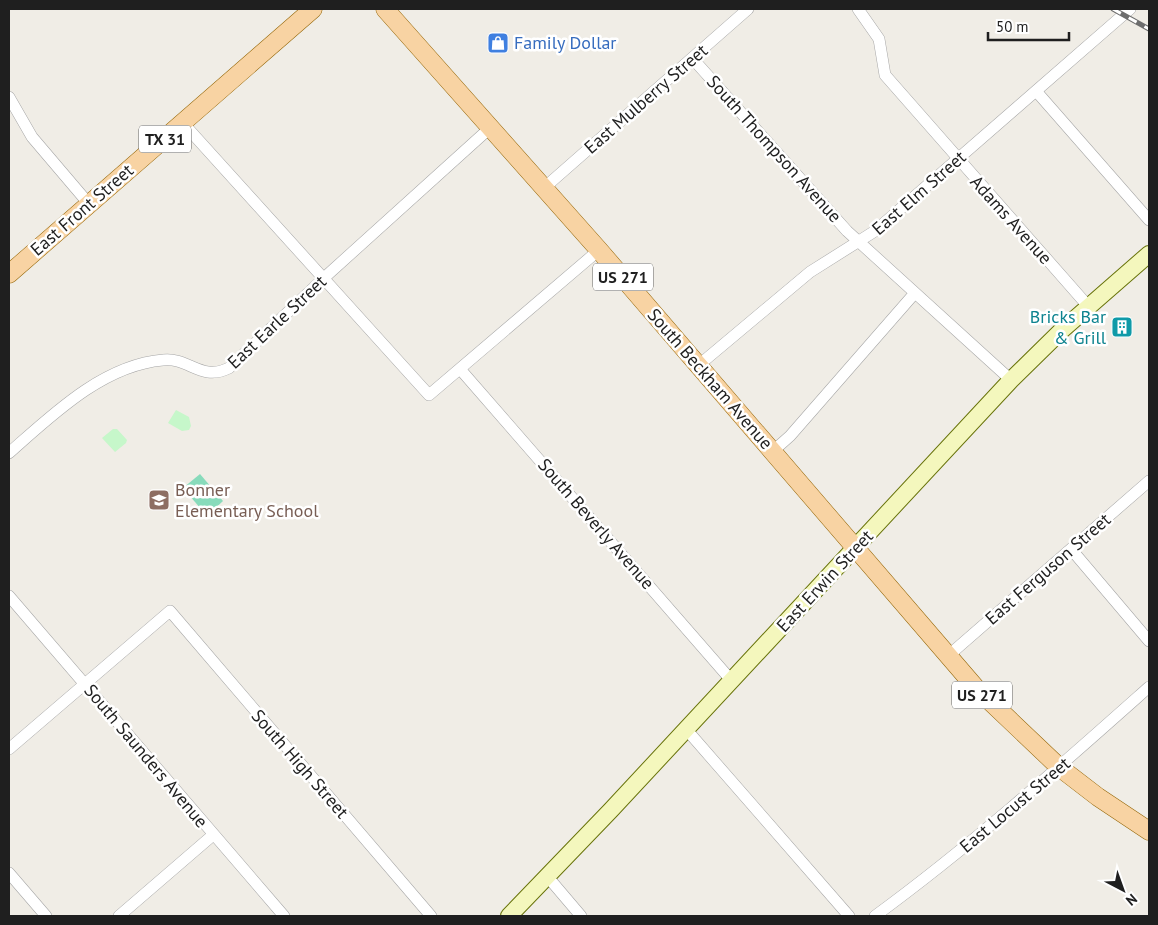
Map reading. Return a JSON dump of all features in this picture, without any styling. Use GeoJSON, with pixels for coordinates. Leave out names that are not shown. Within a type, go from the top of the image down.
{"type":"FeatureCollection","features":[{"type":"Feature","properties":{"kind":"main road","name":"East Front Street"},"geometry":{"type":"LineString","coordinates":[[10,271],[313,9]]}},
{"type":"Feature","properties":{"kind":"main road","name":"South Beckham Avenue"},"geometry":{"type":"LineString","coordinates":[[385,9],[599,250],[856,549]]}},
{"type":"Feature","properties":{"kind":"main road","name":"East Erwin Street"},"geometry":{"type":"LineString","coordinates":[[509,916],[856,549],[1010,380],[1088,306],[1149,254]]}},
{"type":"Feature","properties":{"kind":"main road","name":"US 271"},"geometry":{"type":"LineString","coordinates":[[856,549],[994,707],[1059,767],[1098,797],[1149,831]]}},
{"type":"Feature","properties":{"kind":"street","name":"Adams Avenue"},"geometry":{"type":"LineString","coordinates":[[858,9],[879,38],[885,75],[957,160],[1088,306]]}},
{"type":"Feature","properties":{"kind":"street","name":"East Elm Street"},"geometry":{"type":"LineString","coordinates":[[699,365],[810,272],[859,243],[1130,9]]}},
{"type":"Feature","properties":{"kind":"street","name":"East Mulberry Street"},"geometry":{"type":"LineString","coordinates":[[544,188],[693,59],[745,10]]}},
{"type":"Feature","properties":{"kind":"street","name":"South Thompson Avenue"},"geometry":{"type":"LineString","coordinates":[[693,59],[859,243],[1010,380]]}},
{"type":"Feature","properties":{"kind":"street"},"geometry":{"type":"LineString","coordinates":[[1036,91],[1149,220]]}},
{"type":"Feature","properties":{"kind":"street"},"geometry":{"type":"LineString","coordinates":[[9,97],[32,137],[88,204]]}},
{"type":"Feature","properties":{"kind":"street"},"geometry":{"type":"LineString","coordinates":[[183,123],[325,277],[430,395],[599,250]]}},
{"type":"Feature","properties":{"kind":"street","name":"East Earle Street"},"geometry":{"type":"LineString","coordinates":[[9,453],[73,399],[100,382],[120,373],[163,360],[176,360],[208,373],[216,374],[229,368],[325,277],[491,127]]}},
{"type":"Feature","properties":{"kind":"street"},"geometry":{"type":"LineString","coordinates":[[772,452],[790,436],[914,294]]}},
{"type":"Feature","properties":{"kind":"street","name":"South Beverly Avenue"},"geometry":{"type":"LineString","coordinates":[[460,369],[731,680]]}},
{"type":"Feature","properties":{"kind":"street","name":"East Ferguson Street"},"geometry":{"type":"LineString","coordinates":[[948,656],[1149,481]]}},
{"type":"Feature","properties":{"kind":"street"},"geometry":{"type":"LineString","coordinates":[[1071,549],[1149,641]]}},
{"type":"Feature","properties":{"kind":"street","name":"South Saunders Avenue"},"geometry":{"type":"LineString","coordinates":[[9,596],[284,916]]}},
{"type":"Feature","properties":{"kind":"street","name":"South High Street"},"geometry":{"type":"LineString","coordinates":[[84,684],[170,612],[431,916]]}},
{"type":"Feature","properties":{"kind":"street"},"geometry":{"type":"LineString","coordinates":[[9,749],[84,684]]}},
{"type":"Feature","properties":{"kind":"street","name":"East Locust Street"},"geometry":{"type":"LineString","coordinates":[[875,916],[929,876],[1032,793],[1149,687]]}},
{"type":"Feature","properties":{"kind":"street"},"geometry":{"type":"LineString","coordinates":[[686,729],[848,916]]}},
{"type":"Feature","properties":{"kind":"street"},"geometry":{"type":"LineString","coordinates":[[119,916],[213,835]]}},
{"type":"Feature","properties":{"kind":"street"},"geometry":{"type":"LineString","coordinates":[[9,873],[46,916]]}},
{"type":"Feature","properties":{"kind":"street"},"geometry":{"type":"LineString","coordinates":[[547,876],[581,916]]}},
{"type":"Feature","properties":{"kind":"green space"},"geometry":{"type":"Polygon","coordinates":[[[176,410],[189,417],[191,426],[189,430],[182,431],[168,423],[176,410]]]}},
{"type":"Feature","properties":{"kind":"green space"},"geometry":{"type":"Polygon","coordinates":[[[113,429],[117,429],[127,440],[115,452],[102,438],[113,429]]]}},
{"type":"Feature","properties":{"kind":"green space"},"geometry":{"type":"Polygon","coordinates":[[[200,474],[223,501],[207,516],[183,488],[200,474]]]}},
{"type":"Feature","properties":{"kind":"railway"},"geometry":{"type":"LineString","coordinates":[[1113,9],[1149,29]]}},
{"type":"Feature","properties":{"kind":"place","name":"Family Dollar"},"geometry":{"type":"Point","coordinates":[498,43]}},
{"type":"Feature","properties":{"kind":"place","name":"Bricks Bar & Grill"},"geometry":{"type":"Point","coordinates":[1122,327]}},
{"type":"Feature","properties":{"kind":"place","name":"Bonner Elementary School"},"geometry":{"type":"Point","coordinates":[159,500]}}]}
